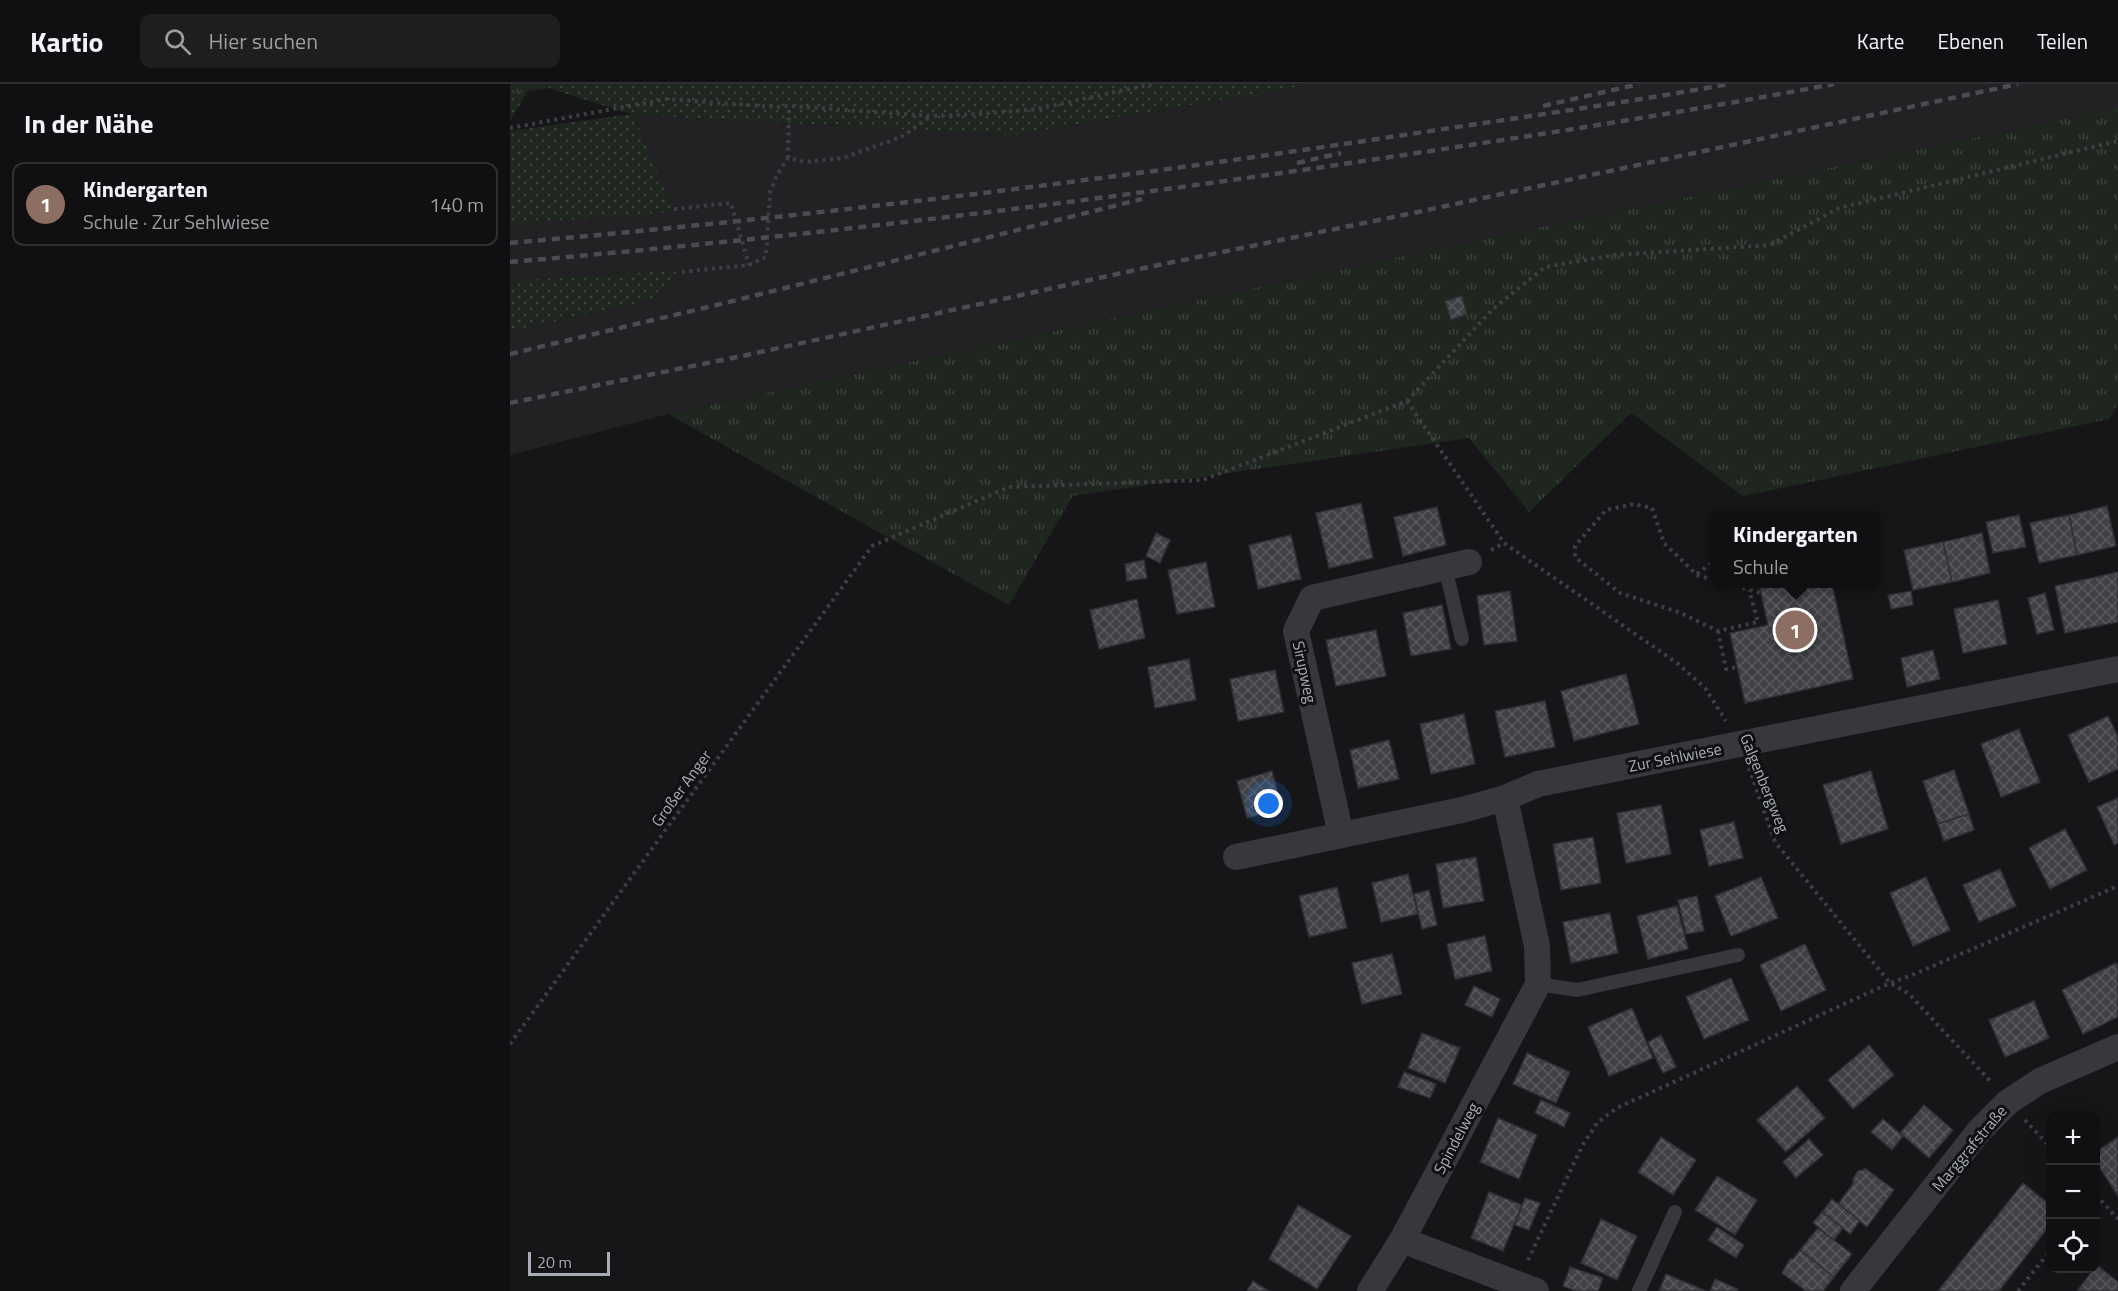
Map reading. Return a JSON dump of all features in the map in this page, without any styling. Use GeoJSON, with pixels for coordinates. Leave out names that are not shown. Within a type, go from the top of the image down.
{"type":"FeatureCollection","features":[{"type":"Feature","properties":{"kind":"street","name":"Sirupweg"},"geometry":{"type":"LineString","coordinates":[[1341,835],[1296,631],[1312,598],[1457,565]]}},
{"type":"Feature","properties":{"kind":"street","name":"Zur Sehlwiese"},"geometry":{"type":"LineString","coordinates":[[1236,857],[1462,810],[1505,798],[1538,784],[2118,669]]}},
{"type":"Feature","properties":{"kind":"street","name":"Spindelweg"},"geometry":{"type":"LineString","coordinates":[[1370,1291],[1402,1240],[1538,984],[1537,946],[1505,798]]}},
{"type":"Feature","properties":{"kind":"street","name":"Marggrafstraße"},"geometry":{"type":"LineString","coordinates":[[1853,1291],[1979,1131],[2008,1102],[2040,1081],[2118,1047]]}},
{"type":"Feature","properties":{"kind":"street"},"geometry":{"type":"LineString","coordinates":[[1402,1240],[1527,1287]]}},
{"type":"Feature","properties":{"kind":"lane"},"geometry":{"type":"LineString","coordinates":[[1457,565],[1462,639]]}},
{"type":"Feature","properties":{"kind":"lane"},"geometry":{"type":"LineString","coordinates":[[1538,984],[1576,990],[1738,955]]}},
{"type":"Feature","properties":{"kind":"lane"},"geometry":{"type":"LineString","coordinates":[[1639,1291],[1676,1212]]}},
{"type":"Feature","properties":{"kind":"path"},"geometry":{"type":"LineString","coordinates":[[510,128],[668,99],[932,116],[1037,109],[1152,84]]}},
{"type":"Feature","properties":{"kind":"path"},"geometry":{"type":"LineString","coordinates":[[682,272],[749,265],[766,257],[770,192],[788,158],[789,106]]}},
{"type":"Feature","properties":{"kind":"path"},"geometry":{"type":"LineString","coordinates":[[788,158],[805,162],[843,158],[901,137],[932,116]]}},
{"type":"Feature","properties":{"kind":"path"},"geometry":{"type":"LineString","coordinates":[[1457,565],[1504,543],[1407,401],[1493,309],[1545,267],[1615,255],[1770,245],[1839,208],[2118,141]]}},
{"type":"Feature","properties":{"kind":"path"},"geometry":{"type":"LineString","coordinates":[[674,208],[731,203],[749,265]]}},
{"type":"Feature","properties":{"kind":"path","name":"Großer Anger"},"geometry":{"type":"LineString","coordinates":[[510,1044],[872,546],[1009,488],[1203,480],[1407,401]]}},
{"type":"Feature","properties":{"kind":"path"},"geometry":{"type":"LineString","coordinates":[[1710,579],[1697,575],[1664,543],[1652,508],[1634,504],[1606,510],[1575,546],[1575,556],[1620,593],[1680,613],[1718,631],[1758,622],[1749,590]]}},
{"type":"Feature","properties":{"kind":"path","name":"Galgenbergweg"},"geometry":{"type":"LineString","coordinates":[[1504,543],[1677,663],[1705,688],[1740,744],[1775,842],[1890,983],[1909,994],[2046,1143]]}},
{"type":"Feature","properties":{"kind":"path"},"geometry":{"type":"LineString","coordinates":[[1697,575],[1710,564]]}},
{"type":"Feature","properties":{"kind":"path"},"geometry":{"type":"LineString","coordinates":[[1742,588],[1761,593]]}},
{"type":"Feature","properties":{"kind":"path"},"geometry":{"type":"LineString","coordinates":[[1718,631],[1726,669],[1737,667]]}},
{"type":"Feature","properties":{"kind":"path"},"geometry":{"type":"LineString","coordinates":[[1527,1287],[1582,1146],[1597,1123],[1617,1108],[1890,983],[2118,886]]}},
{"type":"Feature","properties":{"kind":"path"},"geometry":{"type":"LineString","coordinates":[[2100,1199],[2118,1219]]}},
{"type":"Feature","properties":{"kind":"path"},"geometry":{"type":"LineString","coordinates":[[2018,1291],[2046,1256]]}},
{"type":"Feature","properties":{"kind":"shaded area"},"geometry":{"type":"Polygon","coordinates":[[[1313,84],[2118,84],[2118,108],[1427,251],[668,414],[510,455],[510,331],[655,299],[677,270],[510,281],[510,224],[673,211],[633,115],[1015,135],[1313,84]]]}},
{"type":"Feature","properties":{"kind":"green space"},"geometry":{"type":"Polygon","coordinates":[[[510,84],[532,84],[510,121],[510,84]]]}},
{"type":"Feature","properties":{"kind":"green space"},"geometry":{"type":"Polygon","coordinates":[[[510,84],[550,84],[548,88],[510,94],[510,84]]]}},
{"type":"Feature","properties":{"kind":"green space"},"geometry":{"type":"Polygon","coordinates":[[[550,84],[1313,84],[1015,135],[633,115],[674,212],[510,224],[510,131],[631,114],[548,88],[550,84]]]}},
{"type":"Feature","properties":{"kind":"green space"},"geometry":{"type":"Polygon","coordinates":[[[2118,108],[2118,404],[2109,419],[1743,496],[1631,413],[1529,512],[1469,438],[1073,496],[1009,605],[668,414],[1427,251],[2118,108]]]}},
{"type":"Feature","properties":{"kind":"green space"},"geometry":{"type":"Polygon","coordinates":[[[678,270],[655,299],[510,331],[510,281],[678,270]]]}},
{"type":"Feature","properties":{"kind":"building"},"geometry":{"type":"Polygon","coordinates":[[[1462,296],[1467,314],[1451,320],[1445,301],[1462,296]]]}},
{"type":"Feature","properties":{"kind":"building"},"geometry":{"type":"Polygon","coordinates":[[[1361,503],[1373,558],[1329,568],[1316,513],[1361,503]]]}},
{"type":"Feature","properties":{"kind":"building"},"geometry":{"type":"Polygon","coordinates":[[[2107,506],[2116,546],[2077,555],[2069,515],[2107,506]]]}},
{"type":"Feature","properties":{"kind":"building"},"geometry":{"type":"Polygon","coordinates":[[[1437,507],[1446,545],[1403,556],[1394,517],[1437,507]]]}},
{"type":"Feature","properties":{"kind":"building"},"geometry":{"type":"Polygon","coordinates":[[[2019,515],[2026,547],[1993,553],[1986,522],[2019,515]]]}},
{"type":"Feature","properties":{"kind":"building"},"geometry":{"type":"Polygon","coordinates":[[[2069,515],[2077,555],[2039,563],[2030,523],[2069,515]]]}},
{"type":"Feature","properties":{"kind":"building"},"geometry":{"type":"Polygon","coordinates":[[[1156,533],[1170,540],[1160,563],[1146,556],[1156,533]]]}},
{"type":"Feature","properties":{"kind":"building"},"geometry":{"type":"Polygon","coordinates":[[[1982,533],[1990,573],[1952,582],[1943,542],[1982,533]]]}},
{"type":"Feature","properties":{"kind":"building"},"geometry":{"type":"Polygon","coordinates":[[[1291,535],[1301,579],[1258,589],[1249,545],[1291,535]]]}},
{"type":"Feature","properties":{"kind":"building"},"geometry":{"type":"Polygon","coordinates":[[[1943,542],[1952,582],[1913,590],[1904,550],[1943,542]]]}},
{"type":"Feature","properties":{"kind":"building"},"geometry":{"type":"Polygon","coordinates":[[[1144,560],[1147,578],[1127,581],[1125,564],[1144,560]]]}},
{"type":"Feature","properties":{"kind":"building"},"geometry":{"type":"Polygon","coordinates":[[[1206,562],[1215,607],[1177,614],[1168,570],[1206,562]]]}},
{"type":"Feature","properties":{"kind":"building"},"geometry":{"type":"Polygon","coordinates":[[[2118,572],[2118,622],[2065,633],[2055,586],[2118,572]]]}},
{"type":"Feature","properties":{"kind":"building"},"geometry":{"type":"Polygon","coordinates":[[[1760,588],[1833,588],[1853,679],[1745,703],[1730,633],[1768,625],[1760,588]]]}},
{"type":"Feature","properties":{"kind":"building"},"geometry":{"type":"Polygon","coordinates":[[[1510,591],[1517,641],[1484,645],[1477,596],[1510,591]]]}},
{"type":"Feature","properties":{"kind":"building"},"geometry":{"type":"Polygon","coordinates":[[[1911,591],[1913,605],[1891,609],[1888,595],[1911,591]]]}},
{"type":"Feature","properties":{"kind":"building"},"geometry":{"type":"Polygon","coordinates":[[[2045,593],[2054,630],[2037,634],[2028,598],[2045,593]]]}},
{"type":"Feature","properties":{"kind":"building"},"geometry":{"type":"Polygon","coordinates":[[[1137,599],[1145,638],[1099,649],[1090,610],[1137,599]]]}},
{"type":"Feature","properties":{"kind":"building"},"geometry":{"type":"Polygon","coordinates":[[[1998,600],[2007,644],[1963,653],[1954,609],[1998,600]]]}},
{"type":"Feature","properties":{"kind":"building"},"geometry":{"type":"Polygon","coordinates":[[[1442,605],[1451,649],[1411,656],[1403,613],[1442,605]]]}},
{"type":"Feature","properties":{"kind":"building"},"geometry":{"type":"Polygon","coordinates":[[[1376,630],[1386,676],[1336,686],[1326,640],[1376,630]]]}},
{"type":"Feature","properties":{"kind":"building"},"geometry":{"type":"Polygon","coordinates":[[[1933,650],[1940,679],[1907,687],[1901,658],[1933,650]]]}},
{"type":"Feature","properties":{"kind":"building"},"geometry":{"type":"Polygon","coordinates":[[[1189,659],[1196,700],[1155,708],[1148,667],[1189,659]]]}},
{"type":"Feature","properties":{"kind":"building"},"geometry":{"type":"Polygon","coordinates":[[[1275,670],[1284,712],[1238,721],[1230,679],[1275,670]]]}},
{"type":"Feature","properties":{"kind":"building"},"geometry":{"type":"Polygon","coordinates":[[[1626,674],[1639,724],[1574,741],[1561,691],[1626,674]]]}},
{"type":"Feature","properties":{"kind":"building"},"geometry":{"type":"Polygon","coordinates":[[[1545,701],[1555,747],[1505,757],[1495,711],[1545,701]]]}},
{"type":"Feature","properties":{"kind":"building"},"geometry":{"type":"Polygon","coordinates":[[[1464,714],[1475,764],[1431,774],[1420,724],[1464,714]]]}},
{"type":"Feature","properties":{"kind":"building"},"geometry":{"type":"Polygon","coordinates":[[[2108,716],[2118,737],[2118,769],[2089,782],[2068,735],[2108,716]]]}},
{"type":"Feature","properties":{"kind":"building"},"geometry":{"type":"Polygon","coordinates":[[[2019,729],[2040,782],[2001,797],[1981,744],[2019,729]]]}},
{"type":"Feature","properties":{"kind":"building"},"geometry":{"type":"Polygon","coordinates":[[[1389,740],[1399,779],[1358,788],[1350,750],[1389,740]]]}},
{"type":"Feature","properties":{"kind":"building"},"geometry":{"type":"Polygon","coordinates":[[[1954,770],[1969,814],[1938,824],[1923,781],[1954,770]]]}},
{"type":"Feature","properties":{"kind":"building"},"geometry":{"type":"Polygon","coordinates":[[[1272,771],[1282,809],[1247,818],[1237,781],[1272,771]]]}},
{"type":"Feature","properties":{"kind":"building"},"geometry":{"type":"Polygon","coordinates":[[[1871,771],[1888,829],[1841,844],[1823,785],[1871,771]]]}},
{"type":"Feature","properties":{"kind":"building"},"geometry":{"type":"Polygon","coordinates":[[[2118,798],[2118,843],[2114,845],[2097,807],[2118,798]]]}},
{"type":"Feature","properties":{"kind":"building"},"geometry":{"type":"Polygon","coordinates":[[[1661,805],[1671,854],[1626,863],[1617,813],[1661,805]]]}},
{"type":"Feature","properties":{"kind":"building"},"geometry":{"type":"Polygon","coordinates":[[[1969,814],[1974,830],[1944,841],[1938,824],[1969,814]]]}},
{"type":"Feature","properties":{"kind":"building"},"geometry":{"type":"Polygon","coordinates":[[[1734,822],[1743,858],[1709,866],[1700,830],[1734,822]]]}},
{"type":"Feature","properties":{"kind":"building"},"geometry":{"type":"Polygon","coordinates":[[[2065,829],[2087,870],[2050,889],[2029,848],[2065,829]]]}},
{"type":"Feature","properties":{"kind":"building"},"geometry":{"type":"Polygon","coordinates":[[[1593,837],[1601,883],[1561,890],[1553,844],[1593,837]]]}},
{"type":"Feature","properties":{"kind":"building"},"geometry":{"type":"Polygon","coordinates":[[[1476,857],[1484,901],[1443,908],[1436,864],[1476,857]]]}},
{"type":"Feature","properties":{"kind":"building"},"geometry":{"type":"Polygon","coordinates":[[[2000,869],[2016,906],[1979,922],[1963,885],[2000,869]]]}},
{"type":"Feature","properties":{"kind":"building"},"geometry":{"type":"Polygon","coordinates":[[[1408,874],[1418,914],[1381,922],[1372,883],[1408,874]]]}},
{"type":"Feature","properties":{"kind":"building"},"geometry":{"type":"Polygon","coordinates":[[[1761,877],[1778,918],[1731,936],[1715,896],[1761,877]]]}},
{"type":"Feature","properties":{"kind":"building"},"geometry":{"type":"Polygon","coordinates":[[[1926,877],[1950,930],[1913,946],[1890,893],[1926,877]]]}},
{"type":"Feature","properties":{"kind":"building"},"geometry":{"type":"Polygon","coordinates":[[[1337,887],[1347,928],[1309,937],[1299,896],[1337,887]]]}},
{"type":"Feature","properties":{"kind":"building"},"geometry":{"type":"Polygon","coordinates":[[[1429,890],[1437,925],[1422,929],[1414,894],[1429,890]]]}},
{"type":"Feature","properties":{"kind":"building"},"geometry":{"type":"Polygon","coordinates":[[[1697,896],[1704,931],[1686,934],[1678,900],[1697,896]]]}},
{"type":"Feature","properties":{"kind":"building"},"geometry":{"type":"Polygon","coordinates":[[[1677,906],[1688,949],[1648,959],[1637,916],[1677,906]]]}},
{"type":"Feature","properties":{"kind":"building"},"geometry":{"type":"Polygon","coordinates":[[[1610,913],[1618,953],[1571,963],[1563,922],[1610,913]]]}},
{"type":"Feature","properties":{"kind":"building"},"geometry":{"type":"Polygon","coordinates":[[[1485,936],[1492,971],[1455,979],[1447,944],[1485,936]]]}},
{"type":"Feature","properties":{"kind":"building"},"geometry":{"type":"Polygon","coordinates":[[[1805,944],[1826,990],[1781,1011],[1760,965],[1805,944]]]}},
{"type":"Feature","properties":{"kind":"building"},"geometry":{"type":"Polygon","coordinates":[[[1392,954],[1402,994],[1362,1004],[1352,963],[1392,954]]]}},
{"type":"Feature","properties":{"kind":"building"},"geometry":{"type":"Polygon","coordinates":[[[2116,963],[2118,966],[2118,1017],[2083,1034],[2062,990],[2116,963]]]}},
{"type":"Feature","properties":{"kind":"building"},"geometry":{"type":"Polygon","coordinates":[[[1731,978],[1749,1020],[1704,1039],[1686,997],[1731,978]]]}},
{"type":"Feature","properties":{"kind":"building"},"geometry":{"type":"Polygon","coordinates":[[[1474,986],[1500,999],[1492,1017],[1465,1005],[1474,986]]]}},
{"type":"Feature","properties":{"kind":"building"},"geometry":{"type":"Polygon","coordinates":[[[2034,1001],[2049,1038],[2005,1057],[1989,1020],[2034,1001]]]}},
{"type":"Feature","properties":{"kind":"building"},"geometry":{"type":"Polygon","coordinates":[[[1632,1008],[1653,1058],[1609,1076],[1588,1027],[1632,1008]]]}},
{"type":"Feature","properties":{"kind":"building"},"geometry":{"type":"Polygon","coordinates":[[[1422,1033],[1460,1048],[1445,1083],[1408,1068],[1422,1033]]]}},
{"type":"Feature","properties":{"kind":"building"},"geometry":{"type":"Polygon","coordinates":[[[1661,1035],[1676,1067],[1663,1073],[1648,1042],[1661,1035]]]}},
{"type":"Feature","properties":{"kind":"building"},"geometry":{"type":"Polygon","coordinates":[[[1869,1045],[1894,1075],[1853,1109],[1828,1080],[1869,1045]]]}},
{"type":"Feature","properties":{"kind":"building"},"geometry":{"type":"Polygon","coordinates":[[[1527,1053],[1570,1072],[1556,1103],[1513,1084],[1527,1053]]]}},
{"type":"Feature","properties":{"kind":"building"},"geometry":{"type":"Polygon","coordinates":[[[1404,1072],[1436,1084],[1430,1098],[1398,1087],[1404,1072]]]}},
{"type":"Feature","properties":{"kind":"building"},"geometry":{"type":"Polygon","coordinates":[[[1797,1086],[1825,1118],[1786,1152],[1757,1120],[1797,1086]]]}},
{"type":"Feature","properties":{"kind":"building"},"geometry":{"type":"Polygon","coordinates":[[[1541,1100],[1570,1113],[1564,1127],[1535,1113],[1541,1100]]]}},
{"type":"Feature","properties":{"kind":"building"},"geometry":{"type":"Polygon","coordinates":[[[1924,1105],[1953,1130],[1929,1158],[1900,1133],[1924,1105]]]}},
{"type":"Feature","properties":{"kind":"building"},"geometry":{"type":"Polygon","coordinates":[[[1498,1118],[1537,1135],[1519,1179],[1480,1162],[1498,1118]]]}},
{"type":"Feature","properties":{"kind":"building"},"geometry":{"type":"Polygon","coordinates":[[[1883,1119],[1903,1136],[1892,1150],[1871,1132],[1883,1119]]]}},
{"type":"Feature","properties":{"kind":"building"},"geometry":{"type":"Polygon","coordinates":[[[1661,1137],[1696,1160],[1673,1195],[1638,1172],[1661,1137]]]}},
{"type":"Feature","properties":{"kind":"building"},"geometry":{"type":"Polygon","coordinates":[[[2118,1137],[2118,1196],[2100,1168],[2100,1149],[2118,1137]]]}},
{"type":"Feature","properties":{"kind":"building"},"geometry":{"type":"Polygon","coordinates":[[[1809,1139],[1823,1155],[1796,1178],[1783,1162],[1809,1139]]]}},
{"type":"Feature","properties":{"kind":"building"},"geometry":{"type":"Polygon","coordinates":[[[1865,1168],[1894,1190],[1867,1227],[1838,1204],[1853,1184],[1858,1171],[1865,1168]]]}},
{"type":"Feature","properties":{"kind":"building"},"geometry":{"type":"Polygon","coordinates":[[[1717,1176],[1757,1200],[1735,1235],[1695,1210],[1717,1176]]]}},
{"type":"Feature","properties":{"kind":"building"},"geometry":{"type":"Polygon","coordinates":[[[2023,1183],[2046,1202],[2046,1230],[1999,1291],[1938,1291],[2023,1183]]]}},
{"type":"Feature","properties":{"kind":"building"},"geometry":{"type":"Polygon","coordinates":[[[1489,1192],[1522,1205],[1503,1251],[1471,1238],[1489,1192]]]}},
{"type":"Feature","properties":{"kind":"building"},"geometry":{"type":"Polygon","coordinates":[[[1525,1198],[1540,1203],[1529,1230],[1515,1225],[1525,1198]]]}},
{"type":"Feature","properties":{"kind":"building"},"geometry":{"type":"Polygon","coordinates":[[[1832,1199],[1860,1221],[1850,1234],[1822,1212],[1832,1199]]]}},
{"type":"Feature","properties":{"kind":"building"},"geometry":{"type":"Polygon","coordinates":[[[1298,1205],[1351,1236],[1317,1289],[1269,1259],[1298,1205]]]}},
{"type":"Feature","properties":{"kind":"building"},"geometry":{"type":"Polygon","coordinates":[[[1822,1212],[1843,1228],[1834,1240],[1813,1223],[1822,1212]]]}},
{"type":"Feature","properties":{"kind":"building"},"geometry":{"type":"Polygon","coordinates":[[[1601,1219],[1637,1236],[1617,1280],[1581,1263],[1601,1219]]]}},
{"type":"Feature","properties":{"kind":"building"},"geometry":{"type":"Polygon","coordinates":[[[1717,1227],[1744,1245],[1736,1258],[1708,1240],[1717,1227]]]}},
{"type":"Feature","properties":{"kind":"building"},"geometry":{"type":"Polygon","coordinates":[[[1818,1228],[1852,1254],[1834,1277],[1800,1250],[1818,1228]]]}},
{"type":"Feature","properties":{"kind":"building"},"geometry":{"type":"Polygon","coordinates":[[[1800,1250],[1834,1277],[1823,1291],[1806,1291],[1782,1273],[1790,1259],[1793,1259],[1800,1250]]]}},
{"type":"Feature","properties":{"kind":"building"},"geometry":{"type":"Polygon","coordinates":[[[1570,1267],[1603,1278],[1598,1291],[1576,1291],[1563,1286],[1570,1267]]]}},
{"type":"Feature","properties":{"kind":"building"},"geometry":{"type":"Polygon","coordinates":[[[2100,1267],[2118,1282],[2118,1291],[2077,1291],[2091,1273],[2100,1273],[2100,1267]]]}},
{"type":"Feature","properties":{"kind":"building"},"geometry":{"type":"Polygon","coordinates":[[[1666,1274],[1706,1291],[1659,1291],[1666,1274]]]}},
{"type":"Feature","properties":{"kind":"building"},"geometry":{"type":"Polygon","coordinates":[[[1715,1279],[1738,1289],[1737,1291],[1710,1291],[1715,1279]]]}},
{"type":"Feature","properties":{"kind":"building"},"geometry":{"type":"Polygon","coordinates":[[[1253,1281],[1269,1291],[1247,1291],[1253,1281]]]}},
{"type":"Feature","properties":{"kind":"railway"},"geometry":{"type":"LineString","coordinates":[[1543,106],[1639,84]]}},
{"type":"Feature","properties":{"kind":"railway"},"geometry":{"type":"LineString","coordinates":[[510,243],[741,221],[1086,180],[1617,103],[1729,84]]}},
{"type":"Feature","properties":{"kind":"railway"},"geometry":{"type":"LineString","coordinates":[[510,262],[951,217],[1171,188],[1556,132],[1834,84]]}},
{"type":"Feature","properties":{"kind":"railway"},"geometry":{"type":"LineString","coordinates":[[510,403],[747,355],[1149,267],[2018,84]]}},
{"type":"Feature","properties":{"kind":"railway"},"geometry":{"type":"LineString","coordinates":[[1297,163],[1341,153]]}},
{"type":"Feature","properties":{"kind":"railway"},"geometry":{"type":"LineString","coordinates":[[510,354],[1142,199]]}},
{"type":"Feature","properties":{"kind":"place","name":"Kindergarten"},"geometry":{"type":"Point","coordinates":[1795,630]}}]}
